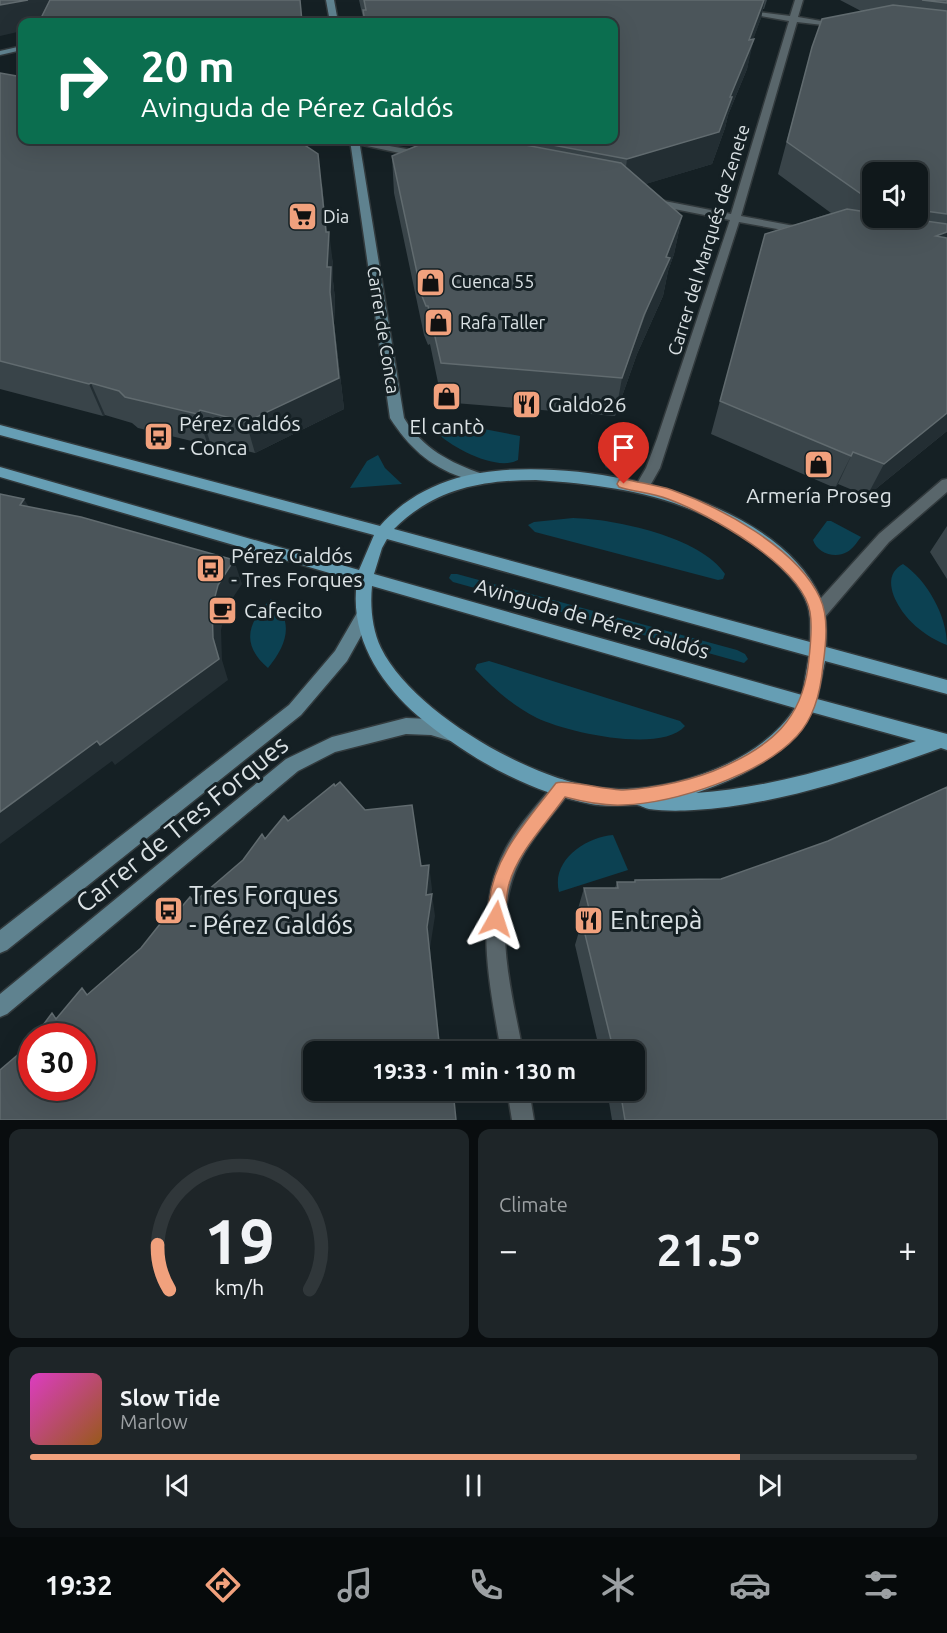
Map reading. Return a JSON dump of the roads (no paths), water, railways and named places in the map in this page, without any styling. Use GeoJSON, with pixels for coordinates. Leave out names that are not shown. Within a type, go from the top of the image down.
{"type":"FeatureCollection","features":[{"type":"Feature","properties":{"kind":"main road","name":"Avinguda de Pérez Galdós"},"geometry":{"type":"LineString","coordinates":[[0,432],[383,532],[947,687]]}},
{"type":"Feature","properties":{"kind":"main road","name":"Avinguda de Pérez Galdós"},"geometry":{"type":"LineString","coordinates":[[4,474],[807,705],[944,741]]}},
{"type":"Feature","properties":{"kind":"main road","name":"Avinguda de Pérez Galdós"},"geometry":{"type":"LineString","coordinates":[[623,797],[668,791],[728,773],[758,756],[792,731],[807,705],[813,685],[818,651],[818,613],[813,599],[790,568],[749,534],[695,504],[642,487],[536,475],[478,478],[439,490],[422,498],[402,512],[383,532],[366,565],[363,618],[376,655],[395,682],[421,709],[454,733],[496,760],[561,788],[593,796],[673,803],[749,797],[881,762],[944,741]]}},
{"type":"Feature","properties":{"kind":"street"},"geometry":{"type":"LineString","coordinates":[[330,0],[333,18]]}},
{"type":"Feature","properties":{"kind":"street","name":"Carrer del Marqués de Zenete"},"geometry":{"type":"LineString","coordinates":[[642,487],[653,468],[664,439],[735,219],[799,0]]}},
{"type":"Feature","properties":{"kind":"street"},"geometry":{"type":"LineString","coordinates":[[735,11],[852,27]]}},
{"type":"Feature","properties":{"kind":"street"},"geometry":{"type":"LineString","coordinates":[[0,53],[18,49]]}},
{"type":"Feature","properties":{"kind":"street","name":"Carrer de Conca"},"geometry":{"type":"LineString","coordinates":[[352,144],[397,418],[417,447],[436,462],[454,471],[478,478]]}},
{"type":"Feature","properties":{"kind":"street"},"geometry":{"type":"LineString","coordinates":[[370,144],[435,158]]}},
{"type":"Feature","properties":{"kind":"street"},"geometry":{"type":"LineString","coordinates":[[643,200],[818,233]]}},
{"type":"Feature","properties":{"kind":"street"},"geometry":{"type":"LineString","coordinates":[[818,613],[884,538],[947,484]]}},
{"type":"Feature","properties":{"kind":"street","name":"Carrer de Tres Forques"},"geometry":{"type":"LineString","coordinates":[[0,943],[295,710],[341,656],[363,618]]}},
{"type":"Feature","properties":{"kind":"street","name":"Carrer de Tres Forques"},"geometry":{"type":"LineString","coordinates":[[0,1006],[292,765],[332,745],[406,726],[431,727],[454,733]]}},
{"type":"Feature","properties":{"kind":"street"},"geometry":{"type":"LineString","coordinates":[[510,1041],[498,962],[496,919],[500,885],[512,856],[561,788]]}},
{"type":"Feature","properties":{"kind":"street"},"geometry":{"type":"LineString","coordinates":[[520,1101],[523,1120]]}},
{"type":"Feature","properties":{"kind":"place","name":"Dia"},"geometry":{"type":"Point","coordinates":[302,217]}},
{"type":"Feature","properties":{"kind":"place","name":"Cuenca 55"},"geometry":{"type":"Point","coordinates":[430,282]}},
{"type":"Feature","properties":{"kind":"place","name":"Rafa Taller"},"geometry":{"type":"Point","coordinates":[439,323]}},
{"type":"Feature","properties":{"kind":"place","name":"El cantò"},"geometry":{"type":"Point","coordinates":[447,396]}},
{"type":"Feature","properties":{"kind":"place","name":"Galdo26"},"geometry":{"type":"Point","coordinates":[527,405]}},
{"type":"Feature","properties":{"kind":"place","name":"Pérez Galdós - Conca"},"geometry":{"type":"Point","coordinates":[158,436]}},
{"type":"Feature","properties":{"kind":"place","name":"Armería Proseg"},"geometry":{"type":"Point","coordinates":[819,465]}},
{"type":"Feature","properties":{"kind":"place","name":"Pérez Galdós - Tres Forques"},"geometry":{"type":"Point","coordinates":[210,568]}},
{"type":"Feature","properties":{"kind":"place","name":"Cafecito"},"geometry":{"type":"Point","coordinates":[223,611]}},
{"type":"Feature","properties":{"kind":"place","name":"Tres Forques - Pérez Galdós"},"geometry":{"type":"Point","coordinates":[168,910]}},
{"type":"Feature","properties":{"kind":"place","name":"Entrepà"},"geometry":{"type":"Point","coordinates":[589,920]}}]}
